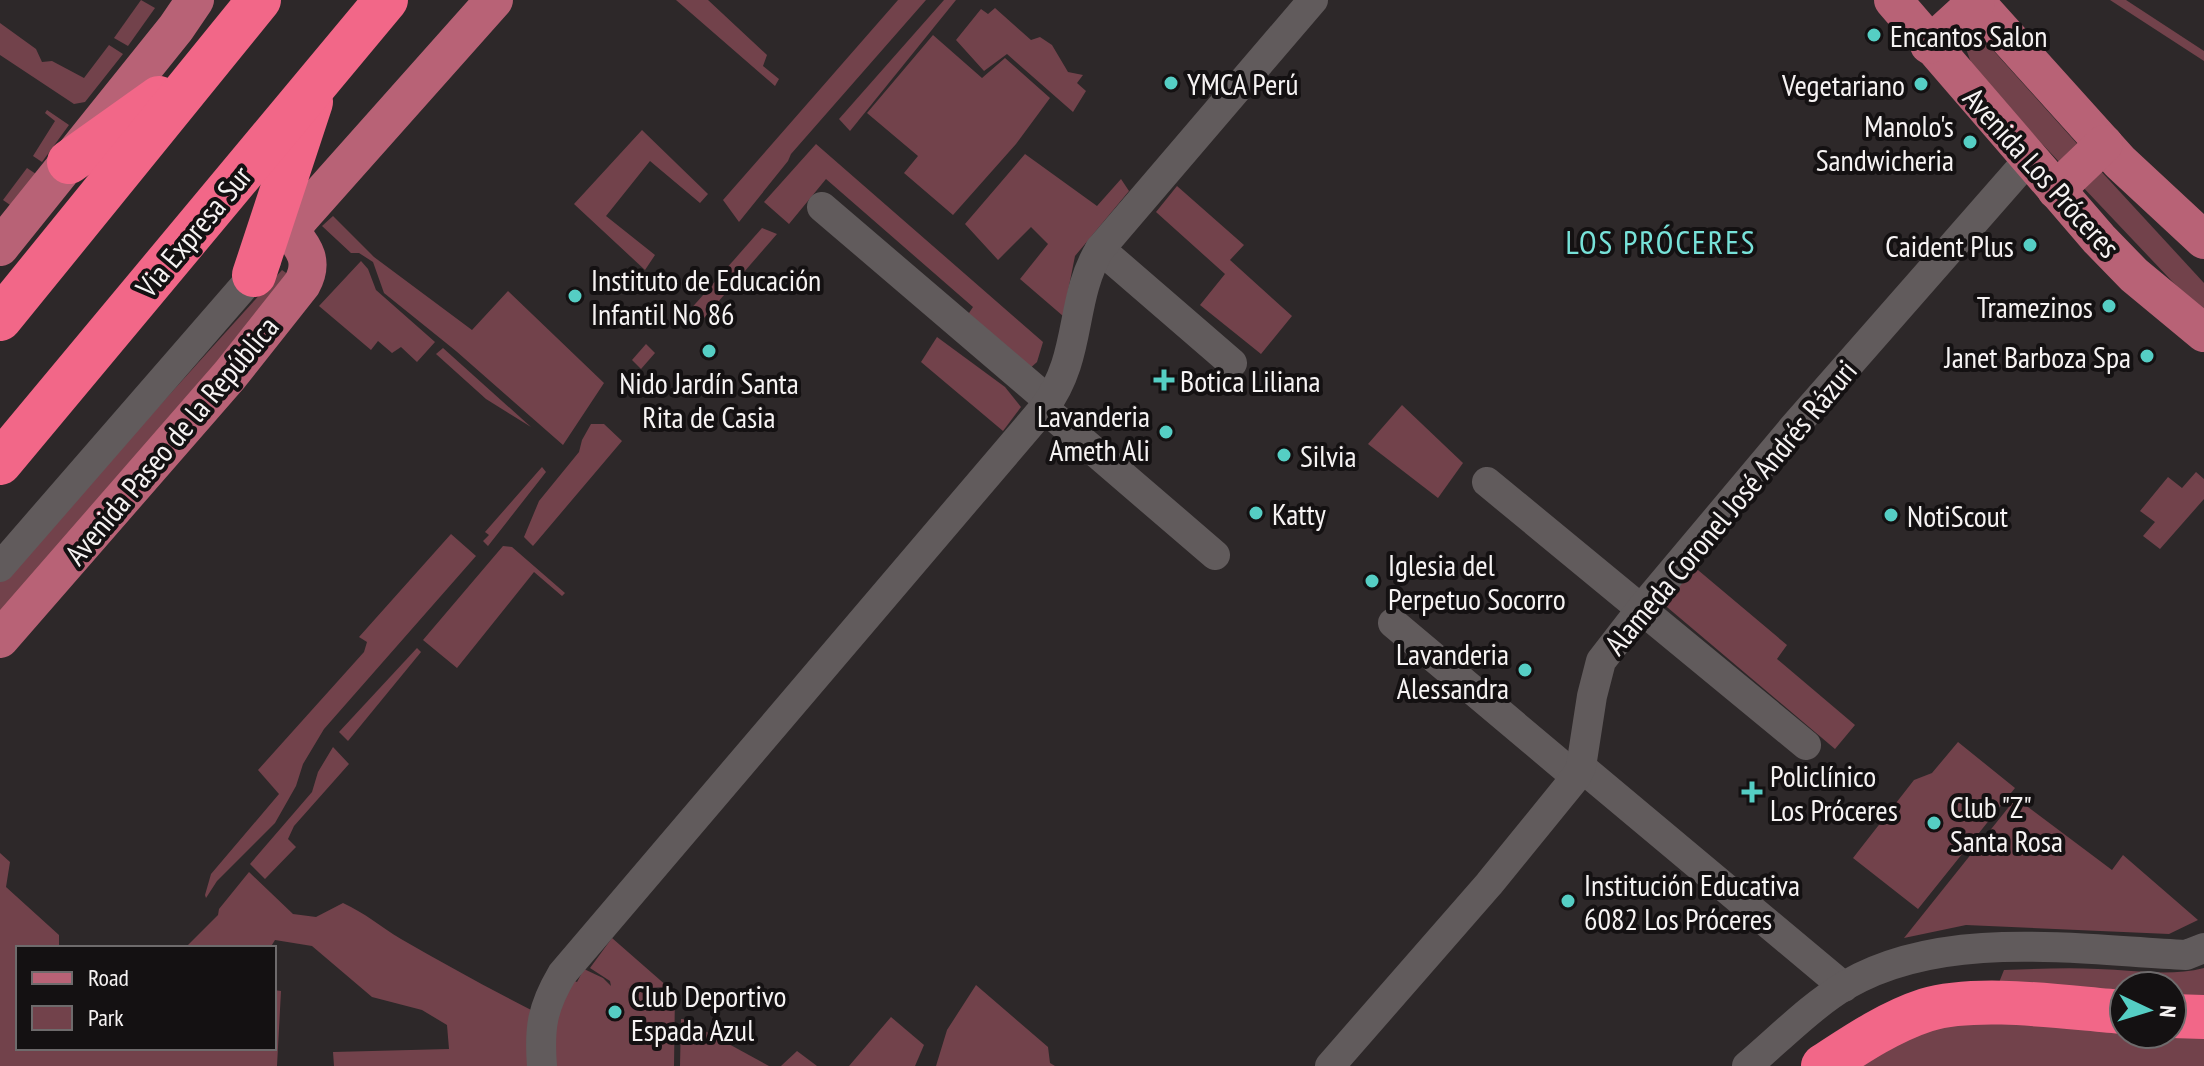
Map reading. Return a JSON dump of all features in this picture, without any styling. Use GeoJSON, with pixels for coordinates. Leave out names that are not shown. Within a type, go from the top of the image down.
{"type":"FeatureCollection","features":[{"type":"Feature","properties":{"kind":"highway"},"geometry":{"type":"LineString","coordinates":[[0,319],[259,0]]}},
{"type":"Feature","properties":{"kind":"highway","name":"Via Expresa Sur"},"geometry":{"type":"LineString","coordinates":[[0,463],[386,0]]}},
{"type":"Feature","properties":{"kind":"highway"},"geometry":{"type":"LineString","coordinates":[[69,162],[209,61]]}},
{"type":"Feature","properties":{"kind":"highway"},"geometry":{"type":"LineString","coordinates":[[254,275],[316,84]]}},
{"type":"Feature","properties":{"kind":"highway"},"geometry":{"type":"LineString","coordinates":[[1823,1066],[1871,1035],[1928,1010],[1986,1002],[2108,1011]]}},
{"type":"Feature","properties":{"kind":"main road"},"geometry":{"type":"LineString","coordinates":[[0,247],[176,28],[195,0]]}},
{"type":"Feature","properties":{"kind":"main road","name":"Avenida Paseo de la República"},"geometry":{"type":"LineString","coordinates":[[0,639],[230,375],[302,284],[308,274],[309,261],[306,251],[291,232],[300,218],[494,0]]}},
{"type":"Feature","properties":{"kind":"main road","name":"Avenida Los Próceres"},"geometry":{"type":"LineString","coordinates":[[1893,0],[2056,190],[2134,275],[2204,333]]}},
{"type":"Feature","properties":{"kind":"main road"},"geometry":{"type":"LineString","coordinates":[[1929,45],[1975,1],[2104,144],[2204,240]]}},
{"type":"Feature","properties":{"kind":"main road"},"geometry":{"type":"LineString","coordinates":[[2056,190],[2104,144]]}},
{"type":"Feature","properties":{"kind":"street"},"geometry":{"type":"LineString","coordinates":[[542,1066],[540,1033],[543,1016],[548,998],[562,974],[1046,404],[1067,368],[1088,268],[1100,249],[1313,0]]}},
{"type":"Feature","properties":{"kind":"street","name":"Alameda Coronel José Andrés Rázuri"},"geometry":{"type":"LineString","coordinates":[[1579,772],[1601,661],[1642,608],[1845,368],[2029,159]]}},
{"type":"Feature","properties":{"kind":"street"},"geometry":{"type":"LineString","coordinates":[[822,207],[1215,555]]}},
{"type":"Feature","properties":{"kind":"street","name":"Avenida Paseo de la República"},"geometry":{"type":"LineString","coordinates":[[0,567],[291,232]]}},
{"type":"Feature","properties":{"kind":"street"},"geometry":{"type":"LineString","coordinates":[[1100,249],[1232,363]]}},
{"type":"Feature","properties":{"kind":"street"},"geometry":{"type":"LineString","coordinates":[[1487,482],[1806,745]]}},
{"type":"Feature","properties":{"kind":"street"},"geometry":{"type":"LineString","coordinates":[[1393,623],[1844,987]]}},
{"type":"Feature","properties":{"kind":"street"},"geometry":{"type":"LineString","coordinates":[[1330,1066],[1489,884],[1579,772]]}},
{"type":"Feature","properties":{"kind":"street"},"geometry":{"type":"LineString","coordinates":[[1747,1066],[1844,987],[1893,964],[1928,954],[1970,948],[2186,955],[2204,948]]}},
{"type":"Feature","properties":{"kind":"green space"},"geometry":{"type":"Polygon","coordinates":[[[141,0],[155,8],[128,46],[114,38],[141,0]]]}},
{"type":"Feature","properties":{"kind":"green space"},"geometry":{"type":"Polygon","coordinates":[[[676,0],[708,0],[767,55],[763,66],[779,79],[775,86],[676,0]]]}},
{"type":"Feature","properties":{"kind":"green space"},"geometry":{"type":"Polygon","coordinates":[[[898,0],[926,0],[791,154],[739,222],[723,200],[898,0]]]}},
{"type":"Feature","properties":{"kind":"green space"},"geometry":{"type":"Polygon","coordinates":[[[944,0],[956,0],[850,131],[839,119],[944,0]]]}},
{"type":"Feature","properties":{"kind":"green space"},"geometry":{"type":"Polygon","coordinates":[[[2110,0],[2126,0],[2204,51],[2204,61],[2110,0]]]}},
{"type":"Feature","properties":{"kind":"green space"},"geometry":{"type":"Polygon","coordinates":[[[995,8],[1031,40],[1040,37],[1052,45],[1068,72],[1083,75],[1077,83],[1086,91],[1073,112],[1007,54],[984,71],[956,40],[981,9],[988,14],[995,8]]]}},
{"type":"Feature","properties":{"kind":"green space"},"geometry":{"type":"Polygon","coordinates":[[[0,23],[36,49],[42,62],[52,61],[84,78],[109,45],[123,54],[85,102],[74,104],[0,55],[0,23]]]}},
{"type":"Feature","properties":{"kind":"green space"},"geometry":{"type":"Polygon","coordinates":[[[933,35],[982,78],[1005,58],[1050,98],[1016,144],[953,215],[904,173],[918,156],[867,113],[933,35]]]}},
{"type":"Feature","properties":{"kind":"green space"},"geometry":{"type":"Polygon","coordinates":[[[1978,39],[1992,49],[2080,147],[2062,165],[1974,71],[1965,46],[1978,39]]]}},
{"type":"Feature","properties":{"kind":"green space"},"geometry":{"type":"Polygon","coordinates":[[[47,110],[69,125],[42,162],[33,156],[55,121],[45,113],[47,110]]]}},
{"type":"Feature","properties":{"kind":"green space"},"geometry":{"type":"Polygon","coordinates":[[[642,130],[708,194],[700,203],[650,161],[606,216],[655,255],[645,270],[574,204],[642,130]]]}},
{"type":"Feature","properties":{"kind":"green space"},"geometry":{"type":"Polygon","coordinates":[[[816,144],[1043,342],[1037,362],[1027,371],[965,319],[973,307],[826,179],[789,224],[764,202],[816,144]]]}},
{"type":"Feature","properties":{"kind":"green space"},"geometry":{"type":"Polygon","coordinates":[[[1025,154],[1097,206],[1121,179],[1129,191],[1075,256],[1063,316],[1020,279],[1048,244],[1031,227],[998,260],[965,224],[1025,154]]]}},
{"type":"Feature","properties":{"kind":"green space"},"geometry":{"type":"Polygon","coordinates":[[[27,168],[36,174],[13,207],[3,200],[27,168]]]}},
{"type":"Feature","properties":{"kind":"green space"},"geometry":{"type":"Polygon","coordinates":[[[2098,168],[2204,283],[2204,315],[2080,184],[2098,168]]]}},
{"type":"Feature","properties":{"kind":"green space"},"geometry":{"type":"Polygon","coordinates":[[[1177,186],[1244,245],[1230,260],[1292,316],[1261,354],[1200,305],[1225,274],[1156,212],[1177,186]]]}},
{"type":"Feature","properties":{"kind":"green space"},"geometry":{"type":"Polygon","coordinates":[[[333,216],[374,257],[472,330],[508,291],[604,383],[563,445],[384,293],[373,262],[359,253],[351,253],[322,226],[333,216]]]}},
{"type":"Feature","properties":{"kind":"green space"},"geometry":{"type":"Polygon","coordinates":[[[762,228],[777,234],[698,325],[689,311],[762,228]]]}},
{"type":"Feature","properties":{"kind":"green space"},"geometry":{"type":"Polygon","coordinates":[[[361,261],[368,269],[376,290],[435,342],[417,362],[401,347],[392,353],[378,341],[371,350],[319,306],[361,261]]]}},
{"type":"Feature","properties":{"kind":"green space"},"geometry":{"type":"Polygon","coordinates":[[[282,270],[296,280],[0,630],[0,582],[282,270]]]}},
{"type":"Feature","properties":{"kind":"green space"},"geometry":{"type":"Polygon","coordinates":[[[937,337],[1005,387],[1021,407],[1003,431],[921,362],[937,337]]]}},
{"type":"Feature","properties":{"kind":"green space"},"geometry":{"type":"Polygon","coordinates":[[[646,344],[655,353],[641,369],[632,360],[646,344]]]}},
{"type":"Feature","properties":{"kind":"green space"},"geometry":{"type":"Polygon","coordinates":[[[443,348],[531,427],[486,399],[436,354],[443,348]]]}},
{"type":"Feature","properties":{"kind":"green space"},"geometry":{"type":"Polygon","coordinates":[[[1402,405],[1463,463],[1438,498],[1368,444],[1402,405]]]}},
{"type":"Feature","properties":{"kind":"green space"},"geometry":{"type":"Polygon","coordinates":[[[591,424],[604,424],[622,441],[533,546],[524,537],[539,501],[579,452],[591,424]]]}},
{"type":"Feature","properties":{"kind":"green space"},"geometry":{"type":"Polygon","coordinates":[[[542,467],[546,472],[488,546],[483,541],[489,535],[485,532],[542,467]]]}},
{"type":"Feature","properties":{"kind":"green space"},"geometry":{"type":"Polygon","coordinates":[[[2196,472],[2204,479],[2204,499],[2160,549],[2143,536],[2155,522],[2140,511],[2168,477],[2182,488],[2196,472]]]}},
{"type":"Feature","properties":{"kind":"green space"},"geometry":{"type":"Polygon","coordinates":[[[451,534],[476,556],[324,729],[303,764],[296,786],[275,823],[217,881],[206,898],[211,874],[279,794],[258,770],[364,652],[367,642],[359,637],[451,534]]]}},
{"type":"Feature","properties":{"kind":"green space"},"geometry":{"type":"Polygon","coordinates":[[[503,546],[512,547],[565,593],[562,596],[534,572],[457,668],[423,640],[503,546]]]}},
{"type":"Feature","properties":{"kind":"green space"},"geometry":{"type":"Polygon","coordinates":[[[1692,565],[1787,645],[1777,659],[1855,725],[1835,749],[1661,602],[1692,565]]]}},
{"type":"Feature","properties":{"kind":"green space"},"geometry":{"type":"Polygon","coordinates":[[[417,648],[421,652],[348,741],[339,732],[417,648]]]}},
{"type":"Feature","properties":{"kind":"green space","name":"Club \"Z\" Santa Rosa"},"geometry":{"type":"Polygon","coordinates":[[[1958,742],[2015,788],[1918,909],[1853,858],[1914,780],[1932,773],[1958,742]]]}},
{"type":"Feature","properties":{"kind":"green space"},"geometry":{"type":"Polygon","coordinates":[[[333,747],[349,764],[294,826],[288,839],[296,847],[265,879],[250,864],[312,792],[318,772],[333,747]]]}},
{"type":"Feature","properties":{"kind":"green space"},"geometry":{"type":"Polygon","coordinates":[[[2016,798],[2112,870],[2123,855],[2198,920],[2169,934],[1966,925],[1904,938],[2016,798]]]}},
{"type":"Feature","properties":{"kind":"green space"},"geometry":{"type":"Polygon","coordinates":[[[0,853],[10,862],[6,887],[59,935],[59,946],[16,946],[16,1050],[276,1050],[276,990],[281,991],[277,1066],[0,1066],[0,853]]]}},
{"type":"Feature","properties":{"kind":"green space"},"geometry":{"type":"Polygon","coordinates":[[[249,872],[293,914],[316,917],[343,903],[359,911],[418,949],[537,1013],[532,1066],[334,1066],[333,1052],[449,1049],[447,1025],[422,1010],[372,997],[312,946],[275,940],[271,946],[187,946],[218,915],[219,909],[249,872]]]}},
{"type":"Feature","properties":{"kind":"green space","name":"Club Deportivo Espada Azul"},"geometry":{"type":"Polygon","coordinates":[[[612,938],[668,987],[627,989],[675,992],[674,1066],[551,1066],[552,1030],[570,979],[577,982],[584,969],[603,978],[611,986],[610,981],[590,968],[612,938]]]}},
{"type":"Feature","properties":{"kind":"green space"},"geometry":{"type":"Polygon","coordinates":[[[2075,968],[2111,970],[2108,970],[2108,1002],[1998,985],[2004,970],[2075,968]]]}},
{"type":"Feature","properties":{"kind":"green space"},"geometry":{"type":"Polygon","coordinates":[[[2204,968],[2204,1005],[2188,1005],[2188,971],[2204,968]]]}},
{"type":"Feature","properties":{"kind":"green space"},"geometry":{"type":"Polygon","coordinates":[[[976,985],[1048,1047],[1050,1063],[1055,1066],[936,1066],[947,1030],[976,985]]]}},
{"type":"Feature","properties":{"kind":"green space"},"geometry":{"type":"Polygon","coordinates":[[[1945,1014],[2108,1025],[2108,1050],[2188,1050],[2188,1035],[2204,1035],[2204,1066],[1858,1066],[1945,1014]]]}},
{"type":"Feature","properties":{"kind":"green space"},"geometry":{"type":"Polygon","coordinates":[[[891,1017],[924,1045],[915,1066],[849,1066],[891,1017]]]}},
{"type":"Feature","properties":{"kind":"green space"},"geometry":{"type":"Polygon","coordinates":[[[683,1019],[769,1066],[680,1066],[683,1019]]]}},
{"type":"Feature","properties":{"kind":"green space"},"geometry":{"type":"Polygon","coordinates":[[[797,1051],[817,1066],[781,1066],[797,1051]]]}},
{"type":"Feature","properties":{"kind":"place","name":"Encantos Salon"},"geometry":{"type":"Point","coordinates":[1874,35]}},
{"type":"Feature","properties":{"kind":"place","name":"YMCA Perú"},"geometry":{"type":"Point","coordinates":[1171,83]}},
{"type":"Feature","properties":{"kind":"place","name":"Vegetariano"},"geometry":{"type":"Point","coordinates":[1921,84]}},
{"type":"Feature","properties":{"kind":"place","name":"Manolo's Sandwicheria"},"geometry":{"type":"Point","coordinates":[1970,142]}},
{"type":"Feature","properties":{"kind":"place","name":"Caident Plus"},"geometry":{"type":"Point","coordinates":[2030,245]}},
{"type":"Feature","properties":{"kind":"place","name":"Instituto de Educación Infantil No 86"},"geometry":{"type":"Point","coordinates":[575,296]}},
{"type":"Feature","properties":{"kind":"place","name":"Tramezinos"},"geometry":{"type":"Point","coordinates":[2109,306]}},
{"type":"Feature","properties":{"kind":"place","name":"Nido Jardín Santa Rita de Casia"},"geometry":{"type":"Point","coordinates":[709,351]}},
{"type":"Feature","properties":{"kind":"place","name":"Janet Barboza Spa"},"geometry":{"type":"Point","coordinates":[2147,356]}},
{"type":"Feature","properties":{"kind":"place","name":"Botica Liliana"},"geometry":{"type":"Point","coordinates":[1164,380]}},
{"type":"Feature","properties":{"kind":"place","name":"Lavanderia Ameth Ali"},"geometry":{"type":"Point","coordinates":[1166,432]}},
{"type":"Feature","properties":{"kind":"place","name":"Silvia"},"geometry":{"type":"Point","coordinates":[1284,455]}},
{"type":"Feature","properties":{"kind":"place","name":"Katty"},"geometry":{"type":"Point","coordinates":[1256,513]}},
{"type":"Feature","properties":{"kind":"place","name":"NotiScout"},"geometry":{"type":"Point","coordinates":[1891,515]}},
{"type":"Feature","properties":{"kind":"place","name":"Iglesia del Perpetuo Socorro"},"geometry":{"type":"Point","coordinates":[1372,581]}},
{"type":"Feature","properties":{"kind":"place","name":"Lavanderia Alessandra"},"geometry":{"type":"Point","coordinates":[1525,670]}},
{"type":"Feature","properties":{"kind":"place","name":"Policlínico Los Próceres"},"geometry":{"type":"Point","coordinates":[1752,792]}},
{"type":"Feature","properties":{"kind":"place","name":"Club \"Z\" Santa Rosa"},"geometry":{"type":"Point","coordinates":[1934,823]}},
{"type":"Feature","properties":{"kind":"place","name":"Institución Educativa 6082 Los Próceres"},"geometry":{"type":"Point","coordinates":[1568,901]}},
{"type":"Feature","properties":{"kind":"place","name":"Club Deportivo Espada Azul"},"geometry":{"type":"Point","coordinates":[615,1012]}},
{"type":"Feature","properties":{"kind":"district","name":"LOS PRÓCERES"},"geometry":{"type":"Point","coordinates":[1661,242]}}]}
